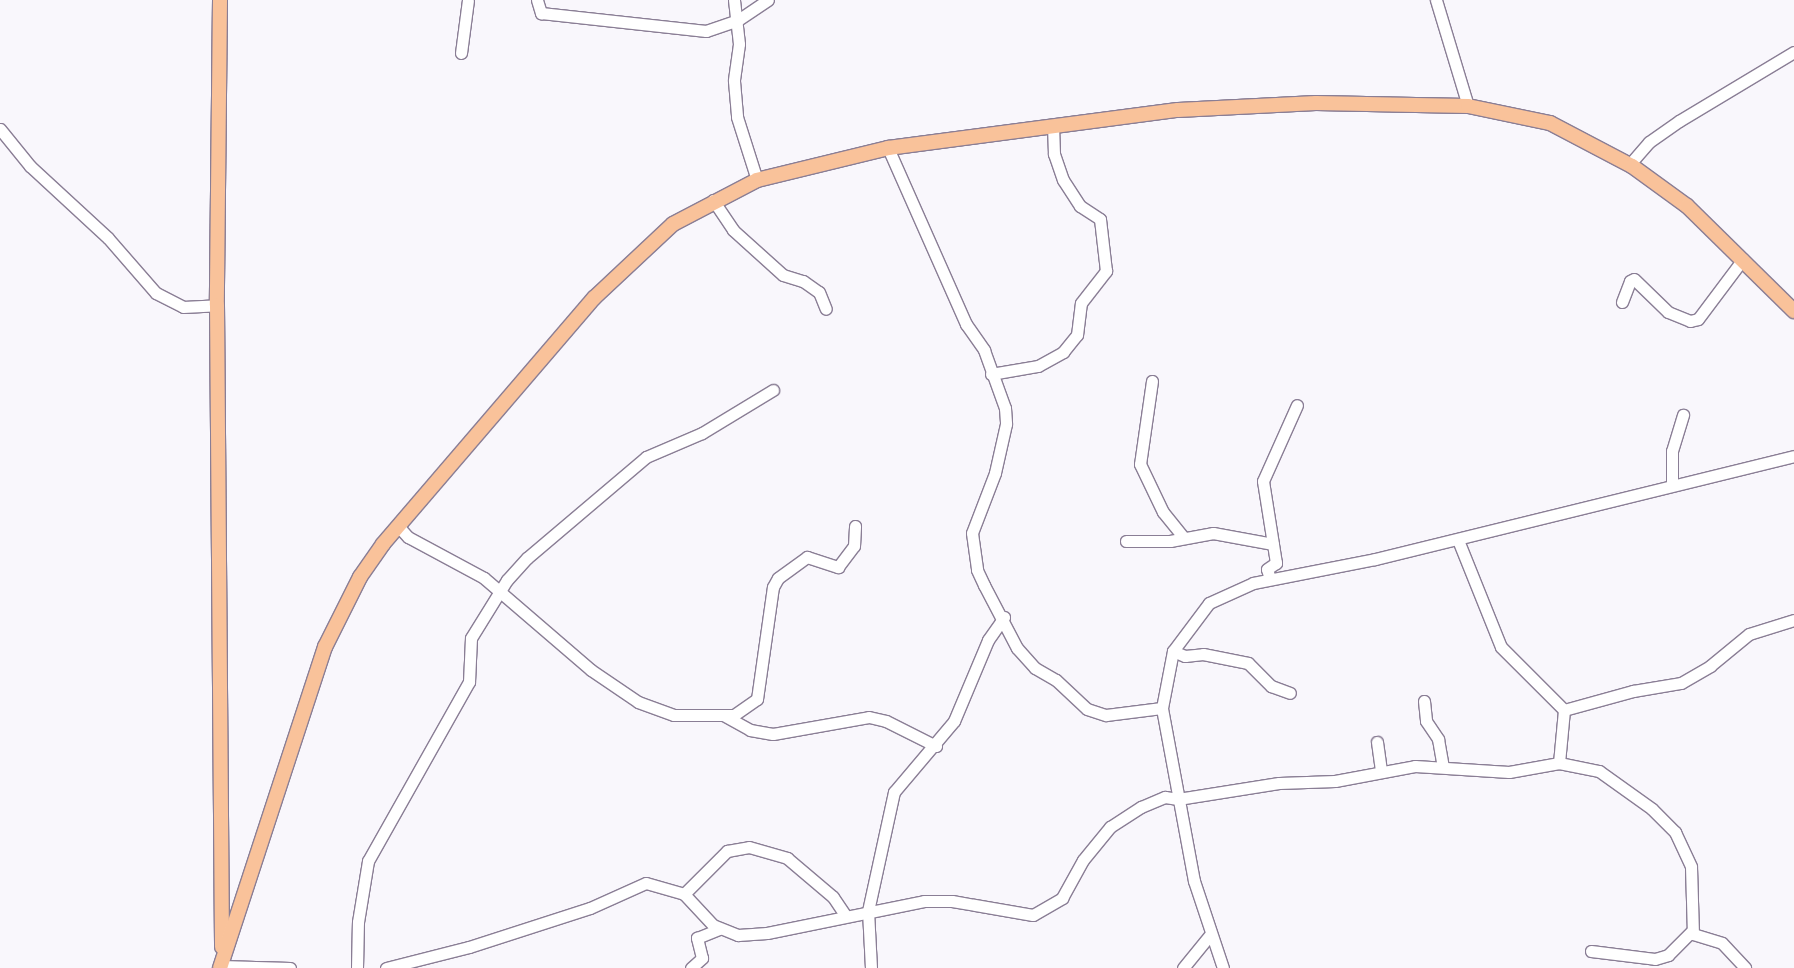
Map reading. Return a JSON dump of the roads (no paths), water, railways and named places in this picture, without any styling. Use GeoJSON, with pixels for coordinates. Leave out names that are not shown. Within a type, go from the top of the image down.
{"type":"FeatureCollection","features":[{"type":"Feature","properties":{"kind":"main road"},"geometry":{"type":"LineString","coordinates":[[220,0],[217,305],[221,965]]}},
{"type":"Feature","properties":{"kind":"main road"},"geometry":{"type":"LineString","coordinates":[[221,965],[325,647],[360,577],[398,526],[594,298],[674,224],[713,200],[757,180],[888,148],[1053,125],[1246,106],[1316,103],[1468,106],[1550,123],[1628,164],[1687,206],[1743,258],[1794,311]]}},
{"type":"Feature","properties":{"kind":"street"},"geometry":{"type":"LineString","coordinates":[[461,53],[468,0]]}},
{"type":"Feature","properties":{"kind":"street"},"geometry":{"type":"LineString","coordinates":[[537,0],[542,13],[643,26],[706,31],[738,20],[768,0]]}},
{"type":"Feature","properties":{"kind":"street"},"geometry":{"type":"LineString","coordinates":[[734,0],[738,20],[734,81],[737,118],[757,180]]}},
{"type":"Feature","properties":{"kind":"street"},"geometry":{"type":"LineString","coordinates":[[1436,0],[1468,106]]}},
{"type":"Feature","properties":{"kind":"street"},"geometry":{"type":"LineString","coordinates":[[1628,164],[1648,142],[1679,121],[1794,52]]}},
{"type":"Feature","properties":{"kind":"street"},"geometry":{"type":"LineString","coordinates":[[991,374],[1038,366],[1064,352],[1076,335],[1081,303],[1106,271],[1100,219],[1080,206],[1063,180],[1054,154],[1053,125]]}},
{"type":"Feature","properties":{"kind":"street"},"geometry":{"type":"LineString","coordinates":[[0,129],[30,166],[120,251],[156,293],[183,307],[217,305]]}},
{"type":"Feature","properties":{"kind":"street"},"geometry":{"type":"LineString","coordinates":[[888,148],[966,324],[984,350],[991,374],[1001,392],[1006,424],[995,473],[972,532],[978,570],[1004,617],[1017,648],[1035,668],[1056,680],[1087,708],[1113,715],[1162,708]]}},
{"type":"Feature","properties":{"kind":"street"},"geometry":{"type":"LineString","coordinates":[[713,200],[733,230],[783,275],[803,281],[819,292],[826,309]]}},
{"type":"Feature","properties":{"kind":"street"},"geometry":{"type":"LineString","coordinates":[[1622,302],[1634,279],[1668,312],[1690,321],[1698,319],[1743,258]]}},
{"type":"Feature","properties":{"kind":"street"},"geometry":{"type":"LineString","coordinates":[[1152,381],[1140,464],[1163,512],[1183,537]]}},
{"type":"Feature","properties":{"kind":"street"},"geometry":{"type":"LineString","coordinates":[[357,968],[358,922],[368,861],[469,682],[471,638],[500,591],[527,558],[626,472],[773,390]]}},
{"type":"Feature","properties":{"kind":"street"},"geometry":{"type":"LineString","coordinates":[[1270,580],[1267,569],[1276,563],[1263,481],[1297,405]]}},
{"type":"Feature","properties":{"kind":"street"},"geometry":{"type":"LineString","coordinates":[[1672,484],[1672,451],[1683,415]]}},
{"type":"Feature","properties":{"kind":"street"},"geometry":{"type":"LineString","coordinates":[[1223,968],[1209,936],[1178,799],[1162,708],[1173,651],[1209,603],[1237,588],[1458,540],[1672,484],[1794,456]]}},
{"type":"Feature","properties":{"kind":"street"},"geometry":{"type":"LineString","coordinates":[[398,526],[408,537],[471,569],[500,591],[590,670],[638,702],[674,714],[723,715],[734,715],[757,699],[773,587],[778,578],[807,557],[838,567],[854,546],[855,526]]}},
{"type":"Feature","properties":{"kind":"street"},"geometry":{"type":"LineString","coordinates":[[1126,541],[1213,533],[1273,544]]}},
{"type":"Feature","properties":{"kind":"street"},"geometry":{"type":"LineString","coordinates":[[1458,540],[1501,647],[1564,710]]}},
{"type":"Feature","properties":{"kind":"street"},"geometry":{"type":"LineString","coordinates":[[871,968],[868,911],[894,792],[936,746],[954,721],[988,640],[1004,617]]}},
{"type":"Feature","properties":{"kind":"street"},"geometry":{"type":"LineString","coordinates":[[1564,710],[1633,691],[1676,686],[1710,666],[1750,634],[1794,620]]}},
{"type":"Feature","properties":{"kind":"street"},"geometry":{"type":"LineString","coordinates":[[1173,651],[1185,656],[1203,654],[1248,663],[1271,686],[1290,693]]}},
{"type":"Feature","properties":{"kind":"street"},"geometry":{"type":"LineString","coordinates":[[1424,701],[1426,721],[1438,739],[1443,767]]}},
{"type":"Feature","properties":{"kind":"street"},"geometry":{"type":"LineString","coordinates":[[1559,763],[1564,710]]}},
{"type":"Feature","properties":{"kind":"street"},"geometry":{"type":"LineString","coordinates":[[723,715],[750,730],[773,734],[869,717],[886,721],[936,746]]}},
{"type":"Feature","properties":{"kind":"street"},"geometry":{"type":"LineString","coordinates":[[1376,742],[1382,772]]}},
{"type":"Feature","properties":{"kind":"street"},"geometry":{"type":"LineString","coordinates":[[386,968],[469,947],[590,908],[640,884],[652,884],[684,894],[719,929],[738,935],[758,934],[868,911],[935,901],[1011,914],[1040,913],[1062,898],[1083,860],[1110,827],[1158,799],[1178,799],[1262,785],[1335,781],[1415,766],[1509,772],[1559,763],[1598,771],[1652,809],[1675,832],[1691,867],[1692,932],[1668,955],[1655,959],[1591,951]]}},
{"type":"Feature","properties":{"kind":"street"},"geometry":{"type":"LineString","coordinates":[[684,894],[728,851],[749,847],[787,858],[833,897],[846,916]]}},
{"type":"Feature","properties":{"kind":"street"},"geometry":{"type":"LineString","coordinates":[[691,968],[702,958],[697,938],[719,929]]}},
{"type":"Feature","properties":{"kind":"street"},"geometry":{"type":"LineString","coordinates":[[1692,932],[1722,943],[1744,968]]}},
{"type":"Feature","properties":{"kind":"street"},"geometry":{"type":"LineString","coordinates":[[1183,968],[1209,936]]}},
{"type":"Feature","properties":{"kind":"street"},"geometry":{"type":"LineString","coordinates":[[221,965],[290,968]]}}]}
